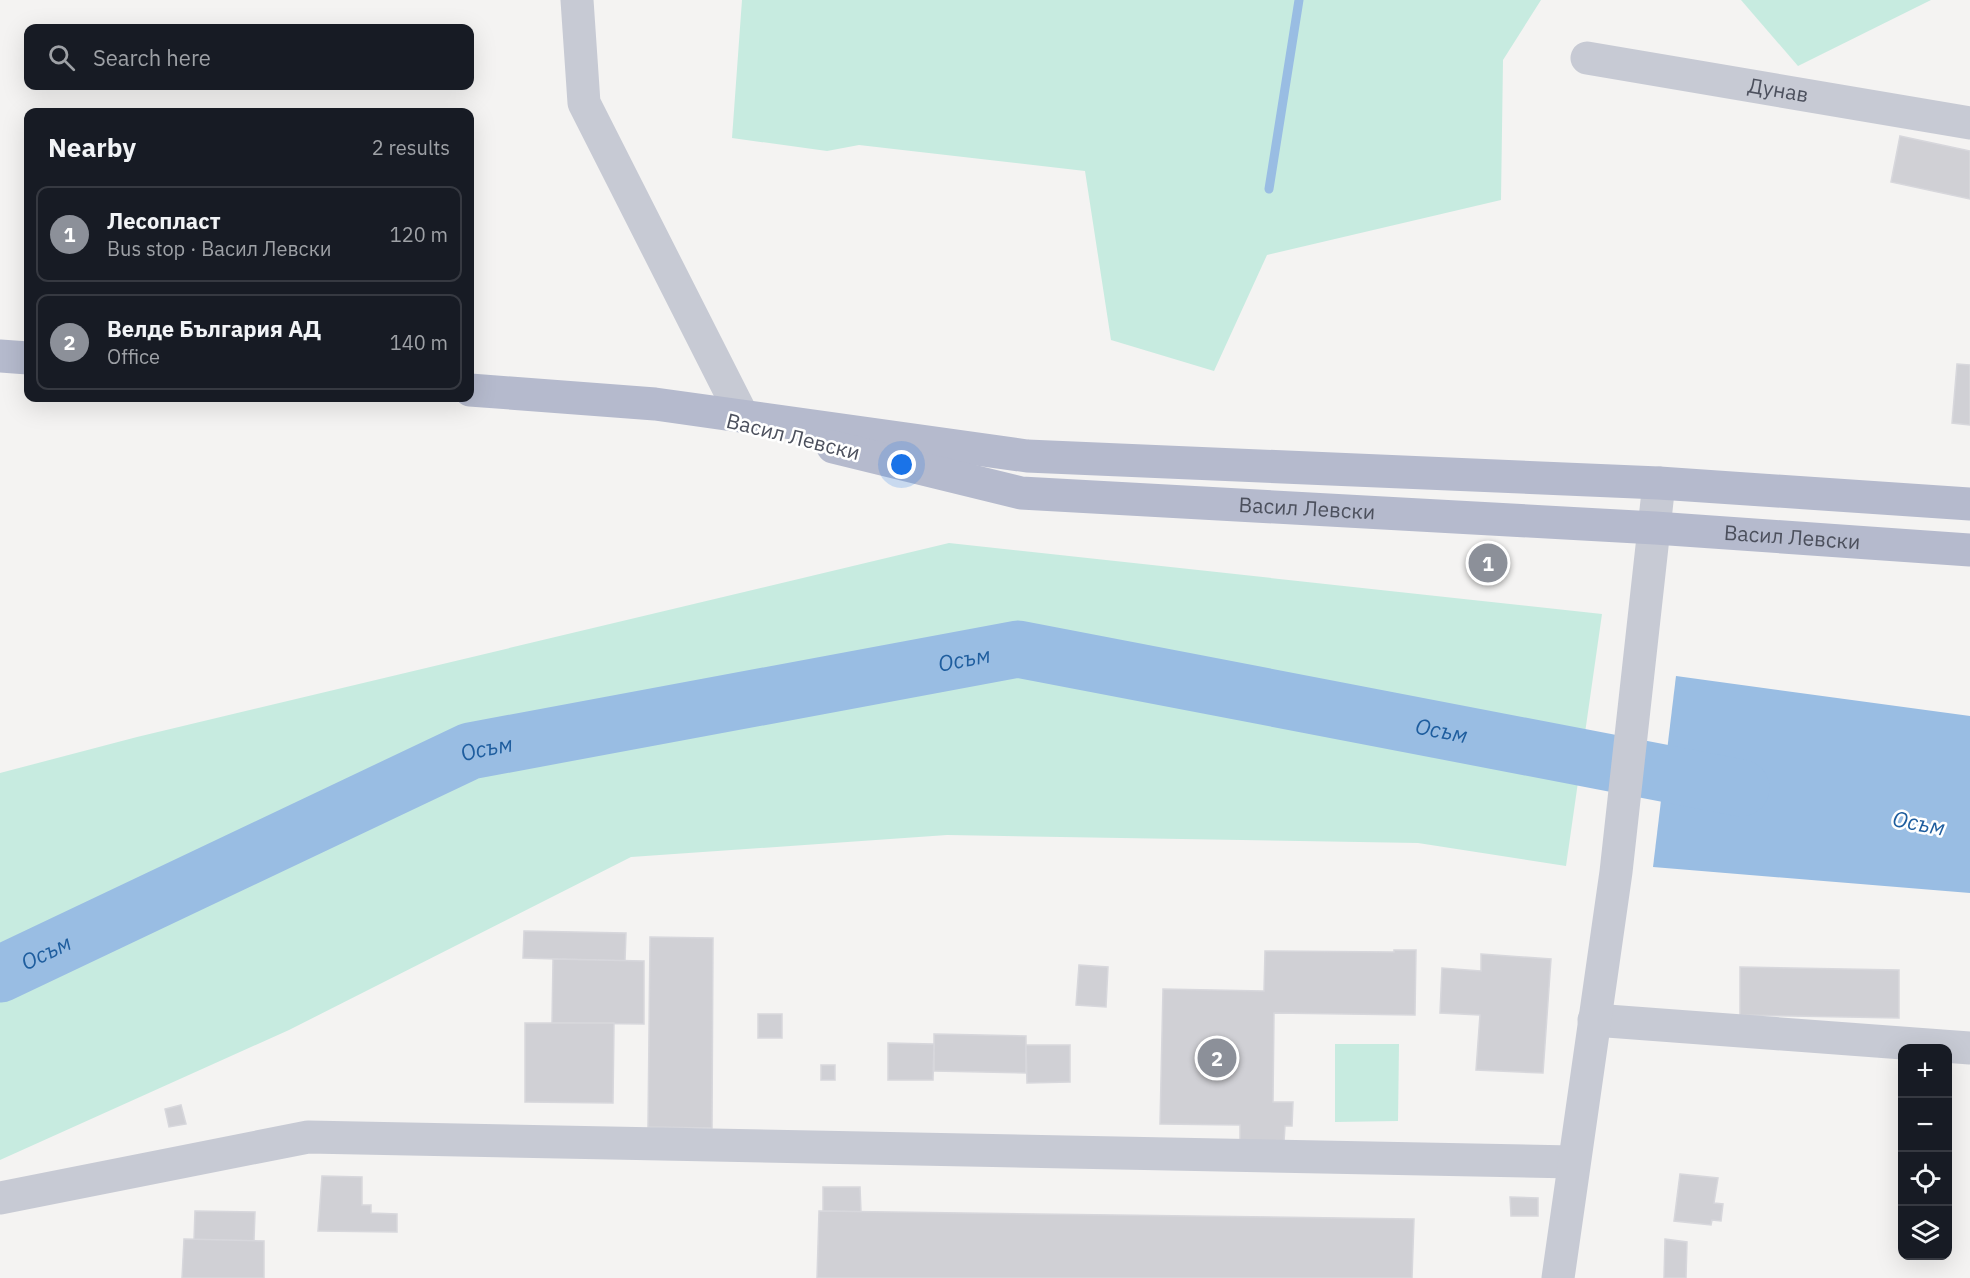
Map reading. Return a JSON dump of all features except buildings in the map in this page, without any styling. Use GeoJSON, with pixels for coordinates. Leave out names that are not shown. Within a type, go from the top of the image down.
{"type":"FeatureCollection","features":[{"type":"Feature","properties":{"kind":"main road"},"geometry":{"type":"LineString","coordinates":[[0,356],[24,358]]}},
{"type":"Feature","properties":{"kind":"main road","name":"Васил Левски"},"geometry":{"type":"LineString","coordinates":[[474,390],[655,404],[1027,456],[1659,483],[1970,504]]}},
{"type":"Feature","properties":{"kind":"main road","name":"Васил Левски"},"geometry":{"type":"LineString","coordinates":[[655,404],[1021,493],[1654,528],[1970,550]]}},
{"type":"Feature","properties":{"kind":"street"},"geometry":{"type":"LineString","coordinates":[[577,0],[584,103],[742,416]]}},
{"type":"Feature","properties":{"kind":"street","name":"Дунав"},"geometry":{"type":"LineString","coordinates":[[1587,58],[1970,123]]}},
{"type":"Feature","properties":{"kind":"street"},"geometry":{"type":"LineString","coordinates":[[1557,1278],[1616,872],[1659,483]]}},
{"type":"Feature","properties":{"kind":"street"},"geometry":{"type":"LineString","coordinates":[[1594,1020],[1970,1048]]}},
{"type":"Feature","properties":{"kind":"street"},"geometry":{"type":"LineString","coordinates":[[0,1198],[308,1137],[1573,1162]]}},
{"type":"Feature","properties":{"kind":"green space"},"geometry":{"type":"Polygon","coordinates":[[[742,0],[1541,0],[1503,60],[1501,200],[1267,255],[1214,371],[1111,340],[1085,171],[859,145],[827,151],[732,138],[742,0]]]}},
{"type":"Feature","properties":{"kind":"green space"},"geometry":{"type":"Polygon","coordinates":[[[1741,0],[1931,0],[1798,66],[1741,0]]]}},
{"type":"Feature","properties":{"kind":"green space"},"geometry":{"type":"Polygon","coordinates":[[[949,543],[1602,614],[1566,866],[1418,843],[947,835],[631,857],[289,1030],[0,1160],[0,773],[137,737],[949,543]]]}},
{"type":"Feature","properties":{"kind":"green space"},"geometry":{"type":"Polygon","coordinates":[[[1335,1044],[1399,1044],[1398,1121],[1335,1122],[1335,1044]]]}},
{"type":"Feature","properties":{"kind":"water"},"geometry":{"type":"Polygon","coordinates":[[[1676,676],[1970,716],[1970,893],[1653,867],[1676,676]]]}},
{"type":"Feature","properties":{"kind":"waterway"},"geometry":{"type":"LineString","coordinates":[[1269,189],[1299,0]]}},
{"type":"Feature","properties":{"kind":"waterway","name":"Осъм"},"geometry":{"type":"LineString","coordinates":[[0,974],[470,751],[1018,649],[1741,788]]}},
{"type":"Feature","properties":{"kind":"place","name":"Лесопласт"},"geometry":{"type":"Point","coordinates":[1488,563]}},
{"type":"Feature","properties":{"kind":"place","name":"Велде България АД"},"geometry":{"type":"Point","coordinates":[1217,1058]}}]}
